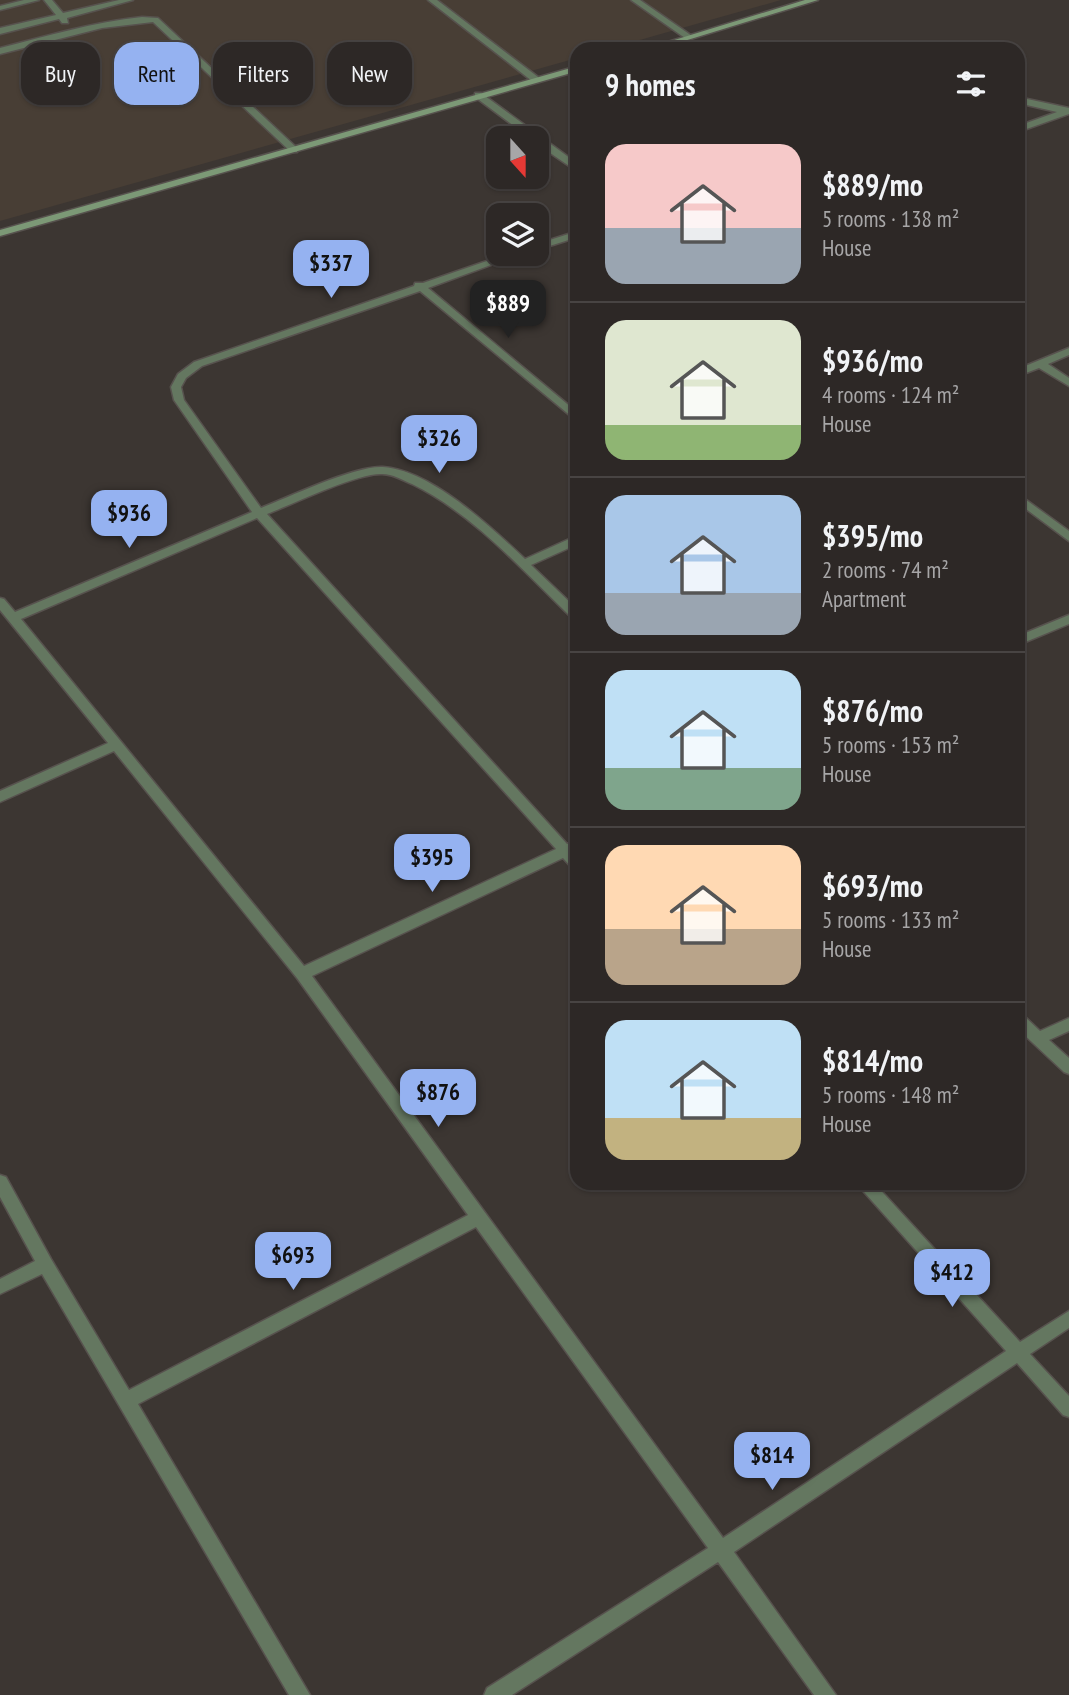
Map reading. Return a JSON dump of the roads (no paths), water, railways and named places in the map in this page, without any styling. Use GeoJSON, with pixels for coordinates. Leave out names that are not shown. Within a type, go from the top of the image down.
{"type":"FeatureCollection","features":[{"type":"Feature","properties":{"kind":"main road"},"geometry":{"type":"LineString","coordinates":[[670,42],[814,0]]}},
{"type":"Feature","properties":{"kind":"main road"},"geometry":{"type":"LineString","coordinates":[[0,233],[570,70]]}},
{"type":"Feature","properties":{"kind":"street"},"geometry":{"type":"LineString","coordinates":[[0,8],[34,0]]}},
{"type":"Feature","properties":{"kind":"street"},"geometry":{"type":"LineString","coordinates":[[48,0],[59,16],[77,32]]}},
{"type":"Feature","properties":{"kind":"street"},"geometry":{"type":"LineString","coordinates":[[0,31],[129,0]]}},
{"type":"Feature","properties":{"kind":"street"},"geometry":{"type":"LineString","coordinates":[[432,0],[535,79]]}},
{"type":"Feature","properties":{"kind":"street"},"geometry":{"type":"LineString","coordinates":[[635,0],[688,36]]}},
{"type":"Feature","properties":{"kind":"street"},"geometry":{"type":"LineString","coordinates":[[0,51],[139,19],[155,20],[294,150]]}},
{"type":"Feature","properties":{"kind":"street"},"geometry":{"type":"LineString","coordinates":[[478,96],[518,126]]}},
{"type":"Feature","properties":{"kind":"street"},"geometry":{"type":"LineString","coordinates":[[1025,102],[1068,112]]}},
{"type":"Feature","properties":{"kind":"street"},"geometry":{"type":"LineString","coordinates":[[1025,127],[1068,112]]}},
{"type":"Feature","properties":{"kind":"street"},"geometry":{"type":"LineString","coordinates":[[550,149],[570,163]]}},
{"type":"Feature","properties":{"kind":"street"},"geometry":{"type":"LineString","coordinates":[[549,243],[570,237]]}},
{"type":"Feature","properties":{"kind":"street"},"geometry":{"type":"LineString","coordinates":[[486,264],[198,364],[182,376],[176,387],[179,400],[258,513],[570,847]]}},
{"type":"Feature","properties":{"kind":"street"},"geometry":{"type":"LineString","coordinates":[[419,285],[570,412]]}},
{"type":"Feature","properties":{"kind":"street"},"geometry":{"type":"LineString","coordinates":[[1025,370],[1069,351]]}},
{"type":"Feature","properties":{"kind":"street"},"geometry":{"type":"LineString","coordinates":[[1040,364],[1069,383]]}},
{"type":"Feature","properties":{"kind":"street"},"geometry":{"type":"LineString","coordinates":[[13,618],[258,513],[357,475],[381,470],[398,473],[443,495],[488,531],[570,610]]}},
{"type":"Feature","properties":{"kind":"street"},"geometry":{"type":"LineString","coordinates":[[1025,502],[1069,537]]}},
{"type":"Feature","properties":{"kind":"street"},"geometry":{"type":"LineString","coordinates":[[522,565],[570,543]]}},
{"type":"Feature","properties":{"kind":"street"},"geometry":{"type":"LineString","coordinates":[[0,602],[302,974],[826,1695]]}},
{"type":"Feature","properties":{"kind":"street"},"geometry":{"type":"LineString","coordinates":[[1025,638],[1069,619]]}},
{"type":"Feature","properties":{"kind":"street"},"geometry":{"type":"LineString","coordinates":[[0,797],[116,745]]}},
{"type":"Feature","properties":{"kind":"street"},"geometry":{"type":"LineString","coordinates":[[302,974],[570,848]]}},
{"type":"Feature","properties":{"kind":"street"},"geometry":{"type":"LineString","coordinates":[[1038,1038],[1069,1024]]}},
{"type":"Feature","properties":{"kind":"street"},"geometry":{"type":"LineString","coordinates":[[1025,1026],[1069,1068]]}},
{"type":"Feature","properties":{"kind":"street"},"geometry":{"type":"LineString","coordinates":[[0,1182],[45,1265],[300,1695]]}},
{"type":"Feature","properties":{"kind":"street"},"geometry":{"type":"LineString","coordinates":[[870,1190],[1069,1409]]}},
{"type":"Feature","properties":{"kind":"street"},"geometry":{"type":"LineString","coordinates":[[126,1401],[479,1217]]}},
{"type":"Feature","properties":{"kind":"street"},"geometry":{"type":"LineString","coordinates":[[0,1287],[45,1265]]}},
{"type":"Feature","properties":{"kind":"street"},"geometry":{"type":"LineString","coordinates":[[494,1695],[721,1550],[1069,1319]]}}]}
